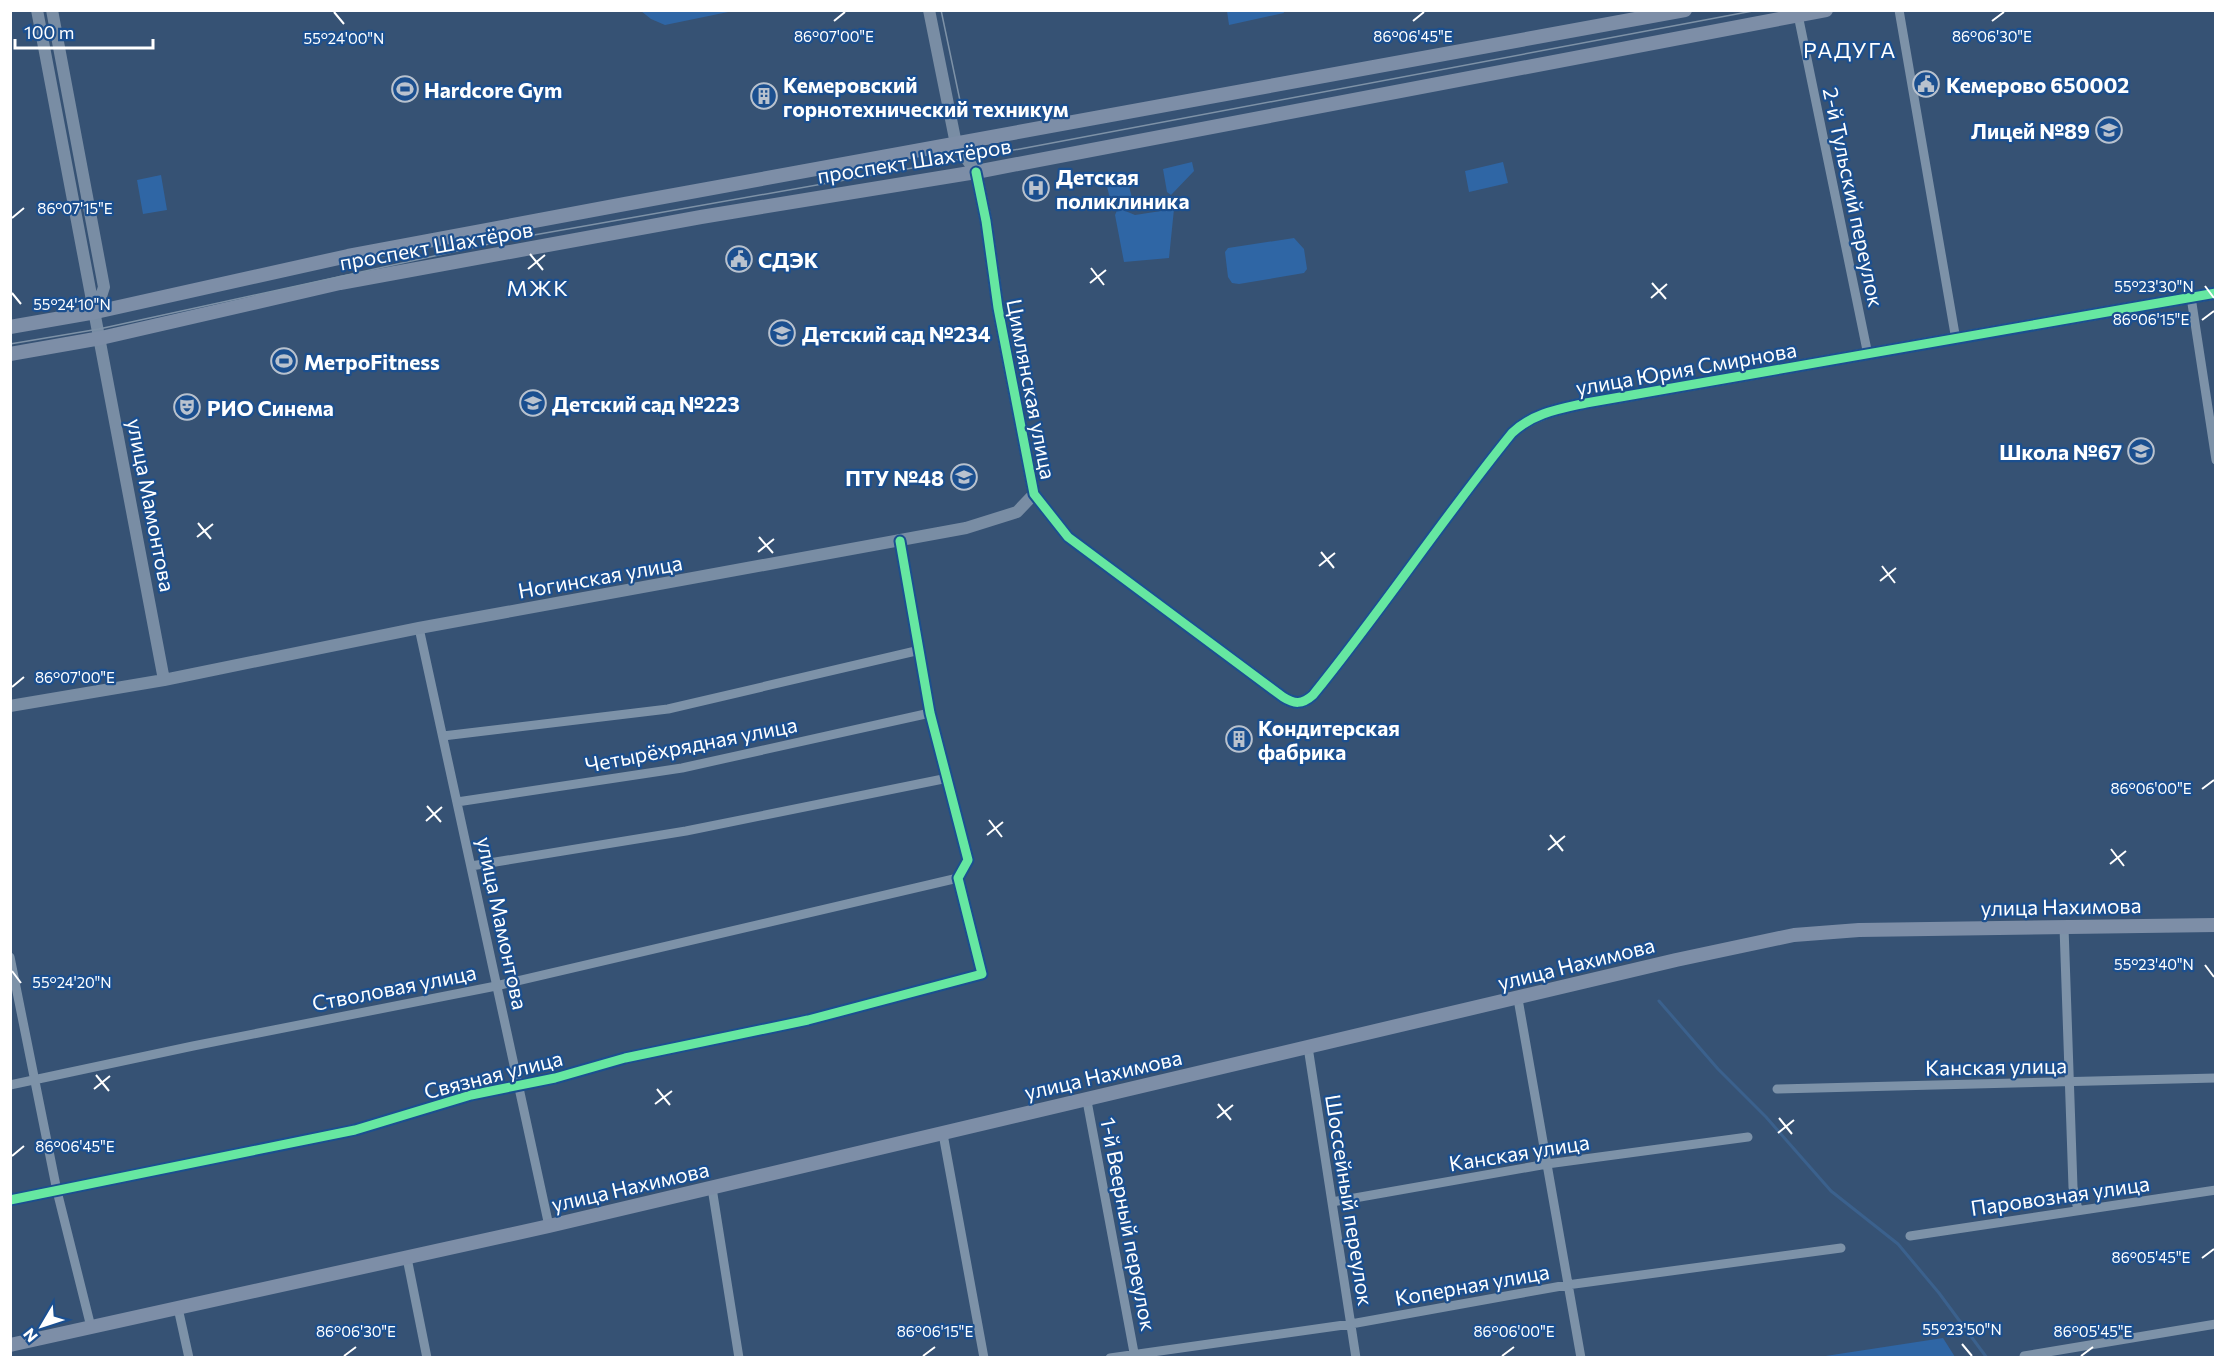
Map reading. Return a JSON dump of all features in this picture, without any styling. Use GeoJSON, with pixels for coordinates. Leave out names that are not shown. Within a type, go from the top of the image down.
{"type":"FeatureCollection","features":[{"type":"Feature","properties":{"kind":"main road","name":"проспект Шахтёров"},"geometry":{"type":"LineString","coordinates":[[10,327],[96,312],[348,256],[1685,10]]}},
{"type":"Feature","properties":{"kind":"main road","name":"проспект Шахтёров"},"geometry":{"type":"LineString","coordinates":[[10,354],[101,338],[340,283],[725,213],[976,172],[1798,13],[1826,10]]}},
{"type":"Feature","properties":{"kind":"main road","name":"улица Нахимова"},"geometry":{"type":"LineString","coordinates":[[10,1345],[549,1226],[1794,935],[1859,930],[2216,925]]}},
{"type":"Feature","properties":{"kind":"street","name":"улица Мамонтова"},"geometry":{"type":"LineString","coordinates":[[37,10],[164,680]]}},
{"type":"Feature","properties":{"kind":"street"},"geometry":{"type":"LineString","coordinates":[[52,10],[104,287],[96,312]]}},
{"type":"Feature","properties":{"kind":"street","name":"Цимлянская улица"},"geometry":{"type":"LineString","coordinates":[[929,10],[956,144],[976,172],[986,221],[998,308],[1034,494],[1054,522],[1086,552],[1283,697],[1296,702]]}},
{"type":"Feature","properties":{"kind":"street"},"geometry":{"type":"LineString","coordinates":[[1899,10],[1956,340]]}},
{"type":"Feature","properties":{"kind":"street","name":"2-й Тульский переулок"},"geometry":{"type":"LineString","coordinates":[[1798,13],[1868,355]]}},
{"type":"Feature","properties":{"kind":"street","name":"улица Юрия Смирнова"},"geometry":{"type":"LineString","coordinates":[[1296,702],[1307,700],[1313,695],[1497,452],[1524,422],[1542,414],[1586,403],[2216,293]]}},
{"type":"Feature","properties":{"kind":"street"},"geometry":{"type":"LineString","coordinates":[[2191,297],[2216,460]]}},
{"type":"Feature","properties":{"kind":"street","name":"Ногинская улица"},"geometry":{"type":"LineString","coordinates":[[10,706],[164,680],[419,628],[900,541],[1005,518],[1017,512],[1034,494]]}},
{"type":"Feature","properties":{"kind":"street"},"geometry":{"type":"LineString","coordinates":[[900,541],[930,713],[968,860],[958,878]]}},
{"type":"Feature","properties":{"kind":"street","name":"улица Мамонтова"},"geometry":{"type":"LineString","coordinates":[[419,628],[549,1226]]}},
{"type":"Feature","properties":{"kind":"street"},"geometry":{"type":"LineString","coordinates":[[443,736],[668,709],[920,650]]}},
{"type":"Feature","properties":{"kind":"street","name":"Четырёхрядная улица"},"geometry":{"type":"LineString","coordinates":[[457,802],[682,768],[930,713]]}},
{"type":"Feature","properties":{"kind":"street"},"geometry":{"type":"LineString","coordinates":[[471,866],[686,831],[948,778]]}},
{"type":"Feature","properties":{"kind":"street","name":"Связная улица"},"geometry":{"type":"LineString","coordinates":[[10,1200],[355,1130],[471,1095],[519,1086],[625,1058],[808,1020],[982,974],[958,878]]}},
{"type":"Feature","properties":{"kind":"street","name":"Стволовая улица"},"geometry":{"type":"LineString","coordinates":[[10,1085],[496,986],[958,878]]}},
{"type":"Feature","properties":{"kind":"street"},"geometry":{"type":"LineString","coordinates":[[2064,927],[2073,1188],[2078,1210]]}},
{"type":"Feature","properties":{"kind":"street"},"geometry":{"type":"LineString","coordinates":[[10,957],[57,1191],[91,1327]]}},
{"type":"Feature","properties":{"kind":"street"},"geometry":{"type":"LineString","coordinates":[[1518,999],[1581,1358]]}},
{"type":"Feature","properties":{"kind":"street","name":"Шоссейный переулок"},"geometry":{"type":"LineString","coordinates":[[1308,1047],[1356,1358]]}},
{"type":"Feature","properties":{"kind":"street","name":"Канская улица"},"geometry":{"type":"LineString","coordinates":[[1777,1089],[2216,1078]]}},
{"type":"Feature","properties":{"kind":"street","name":"1-й Веерный переулок"},"geometry":{"type":"LineString","coordinates":[[1087,1101],[1135,1356]]}},
{"type":"Feature","properties":{"kind":"street"},"geometry":{"type":"LineString","coordinates":[[943,1134],[984,1358]]}},
{"type":"Feature","properties":{"kind":"street","name":"Канская улица"},"geometry":{"type":"LineString","coordinates":[[1332,1202],[1547,1164],[1748,1137]]}},
{"type":"Feature","properties":{"kind":"street"},"geometry":{"type":"LineString","coordinates":[[711,1188],[739,1358]]}},
{"type":"Feature","properties":{"kind":"street","name":"Паровозная улица"},"geometry":{"type":"LineString","coordinates":[[1910,1236],[2216,1190]]}},
{"type":"Feature","properties":{"kind":"street","name":"Коперная улица"},"geometry":{"type":"LineString","coordinates":[[1110,1358],[1351,1324],[1567,1285],[1840,1248]]}},
{"type":"Feature","properties":{"kind":"street"},"geometry":{"type":"LineString","coordinates":[[407,1258],[427,1358]]}},
{"type":"Feature","properties":{"kind":"street"},"geometry":{"type":"LineString","coordinates":[[178,1308],[189,1358]]}},
{"type":"Feature","properties":{"kind":"street"},"geometry":{"type":"LineString","coordinates":[[2024,1356],[2216,1324]]}},
{"type":"Feature","properties":{"kind":"shaded area"},"geometry":{"type":"Polygon","coordinates":[[[1283,10],[1284,13],[1229,25],[1227,11],[1283,10]]]}},
{"type":"Feature","properties":{"kind":"shaded area"},"geometry":{"type":"Polygon","coordinates":[[[641,11],[733,11],[665,25],[651,19],[641,11]]]}},
{"type":"Feature","properties":{"kind":"shaded area"},"geometry":{"type":"Polygon","coordinates":[[[1192,162],[1194,171],[1171,195],[1167,192],[1163,169],[1192,162]]]}},
{"type":"Feature","properties":{"kind":"shaded area"},"geometry":{"type":"Polygon","coordinates":[[[1503,162],[1508,183],[1469,192],[1465,171],[1503,162]]]}},
{"type":"Feature","properties":{"kind":"shaded area"},"geometry":{"type":"Polygon","coordinates":[[[1126,174],[1132,198],[1111,203],[1105,178],[1126,174]]]}},
{"type":"Feature","properties":{"kind":"shaded area"},"geometry":{"type":"Polygon","coordinates":[[[161,175],[167,210],[143,214],[137,180],[161,175]]]}},
{"type":"Feature","properties":{"kind":"shaded area"},"geometry":{"type":"Polygon","coordinates":[[[1118,208],[1135,215],[1174,209],[1169,258],[1124,262],[1115,215],[1118,208]]]}},
{"type":"Feature","properties":{"kind":"shaded area"},"geometry":{"type":"Polygon","coordinates":[[[1294,238],[1304,249],[1307,269],[1304,273],[1239,284],[1232,283],[1228,277],[1225,252],[1228,248],[1294,238]]]}},
{"type":"Feature","properties":{"kind":"shaded area"},"geometry":{"type":"Polygon","coordinates":[[[1943,1338],[1955,1357],[1819,1357],[1943,1338]]]}},
{"type":"Feature","properties":{"kind":"waterway"},"geometry":{"type":"LineString","coordinates":[[1659,1001],[1718,1069],[1766,1117],[1831,1191],[1898,1244],[1939,1293],[1987,1358]]}},
{"type":"Feature","properties":{"kind":"tram line"},"geometry":{"type":"LineString","coordinates":[[941,10],[963,115]]}},
{"type":"Feature","properties":{"kind":"tram line"},"geometry":{"type":"LineString","coordinates":[[10,344],[99,329],[517,238],[1020,149],[1758,10]]}},
{"type":"Feature","properties":{"kind":"cycle path"},"geometry":{"type":"LineString","coordinates":[[976,172],[986,221],[998,308],[1034,494],[1068,537],[1283,697],[1294,702],[1305,701],[1313,695],[1512,433],[1538,416],[1586,403],[2216,293]]}},
{"type":"Feature","properties":{"kind":"cycle path"},"geometry":{"type":"LineString","coordinates":[[10,1200],[355,1130],[471,1095],[555,1078],[625,1058],[808,1020],[982,974],[958,878],[968,860],[930,713],[900,541]]}},
{"type":"Feature","properties":{"kind":"place","name":"Кемерово 650002"},"geometry":{"type":"Point","coordinates":[1926,84]}},
{"type":"Feature","properties":{"kind":"place","name":"Hardcore Gym"},"geometry":{"type":"Point","coordinates":[405,89]}},
{"type":"Feature","properties":{"kind":"place","name":"Кемеровский горнотехнический техникум"},"geometry":{"type":"Point","coordinates":[764,96]}},
{"type":"Feature","properties":{"kind":"place","name":"Лицей №89"},"geometry":{"type":"Point","coordinates":[2109,130]}},
{"type":"Feature","properties":{"kind":"place","name":"Детская поликлиника"},"geometry":{"type":"Point","coordinates":[1036,188]}},
{"type":"Feature","properties":{"kind":"place","name":"СДЭК"},"geometry":{"type":"Point","coordinates":[739,259]}},
{"type":"Feature","properties":{"kind":"place","name":"Детский сад №234"},"geometry":{"type":"Point","coordinates":[782,333]}},
{"type":"Feature","properties":{"kind":"place","name":"МетроFitness"},"geometry":{"type":"Point","coordinates":[284,361]}},
{"type":"Feature","properties":{"kind":"place","name":"Детский сад №223"},"geometry":{"type":"Point","coordinates":[533,403]}},
{"type":"Feature","properties":{"kind":"place","name":"РИО Синема"},"geometry":{"type":"Point","coordinates":[187,407]}},
{"type":"Feature","properties":{"kind":"place","name":"Школа №67"},"geometry":{"type":"Point","coordinates":[2141,451]}},
{"type":"Feature","properties":{"kind":"place","name":"ПТУ №48"},"geometry":{"type":"Point","coordinates":[964,477]}},
{"type":"Feature","properties":{"kind":"place","name":"Кондитерская фабрика"},"geometry":{"type":"Point","coordinates":[1239,739]}},
{"type":"Feature","properties":{"kind":"district","name":"РАДУГА"},"geometry":{"type":"Point","coordinates":[1850,49]}},
{"type":"Feature","properties":{"kind":"district","name":"МЖК"},"geometry":{"type":"Point","coordinates":[538,287]}}]}
